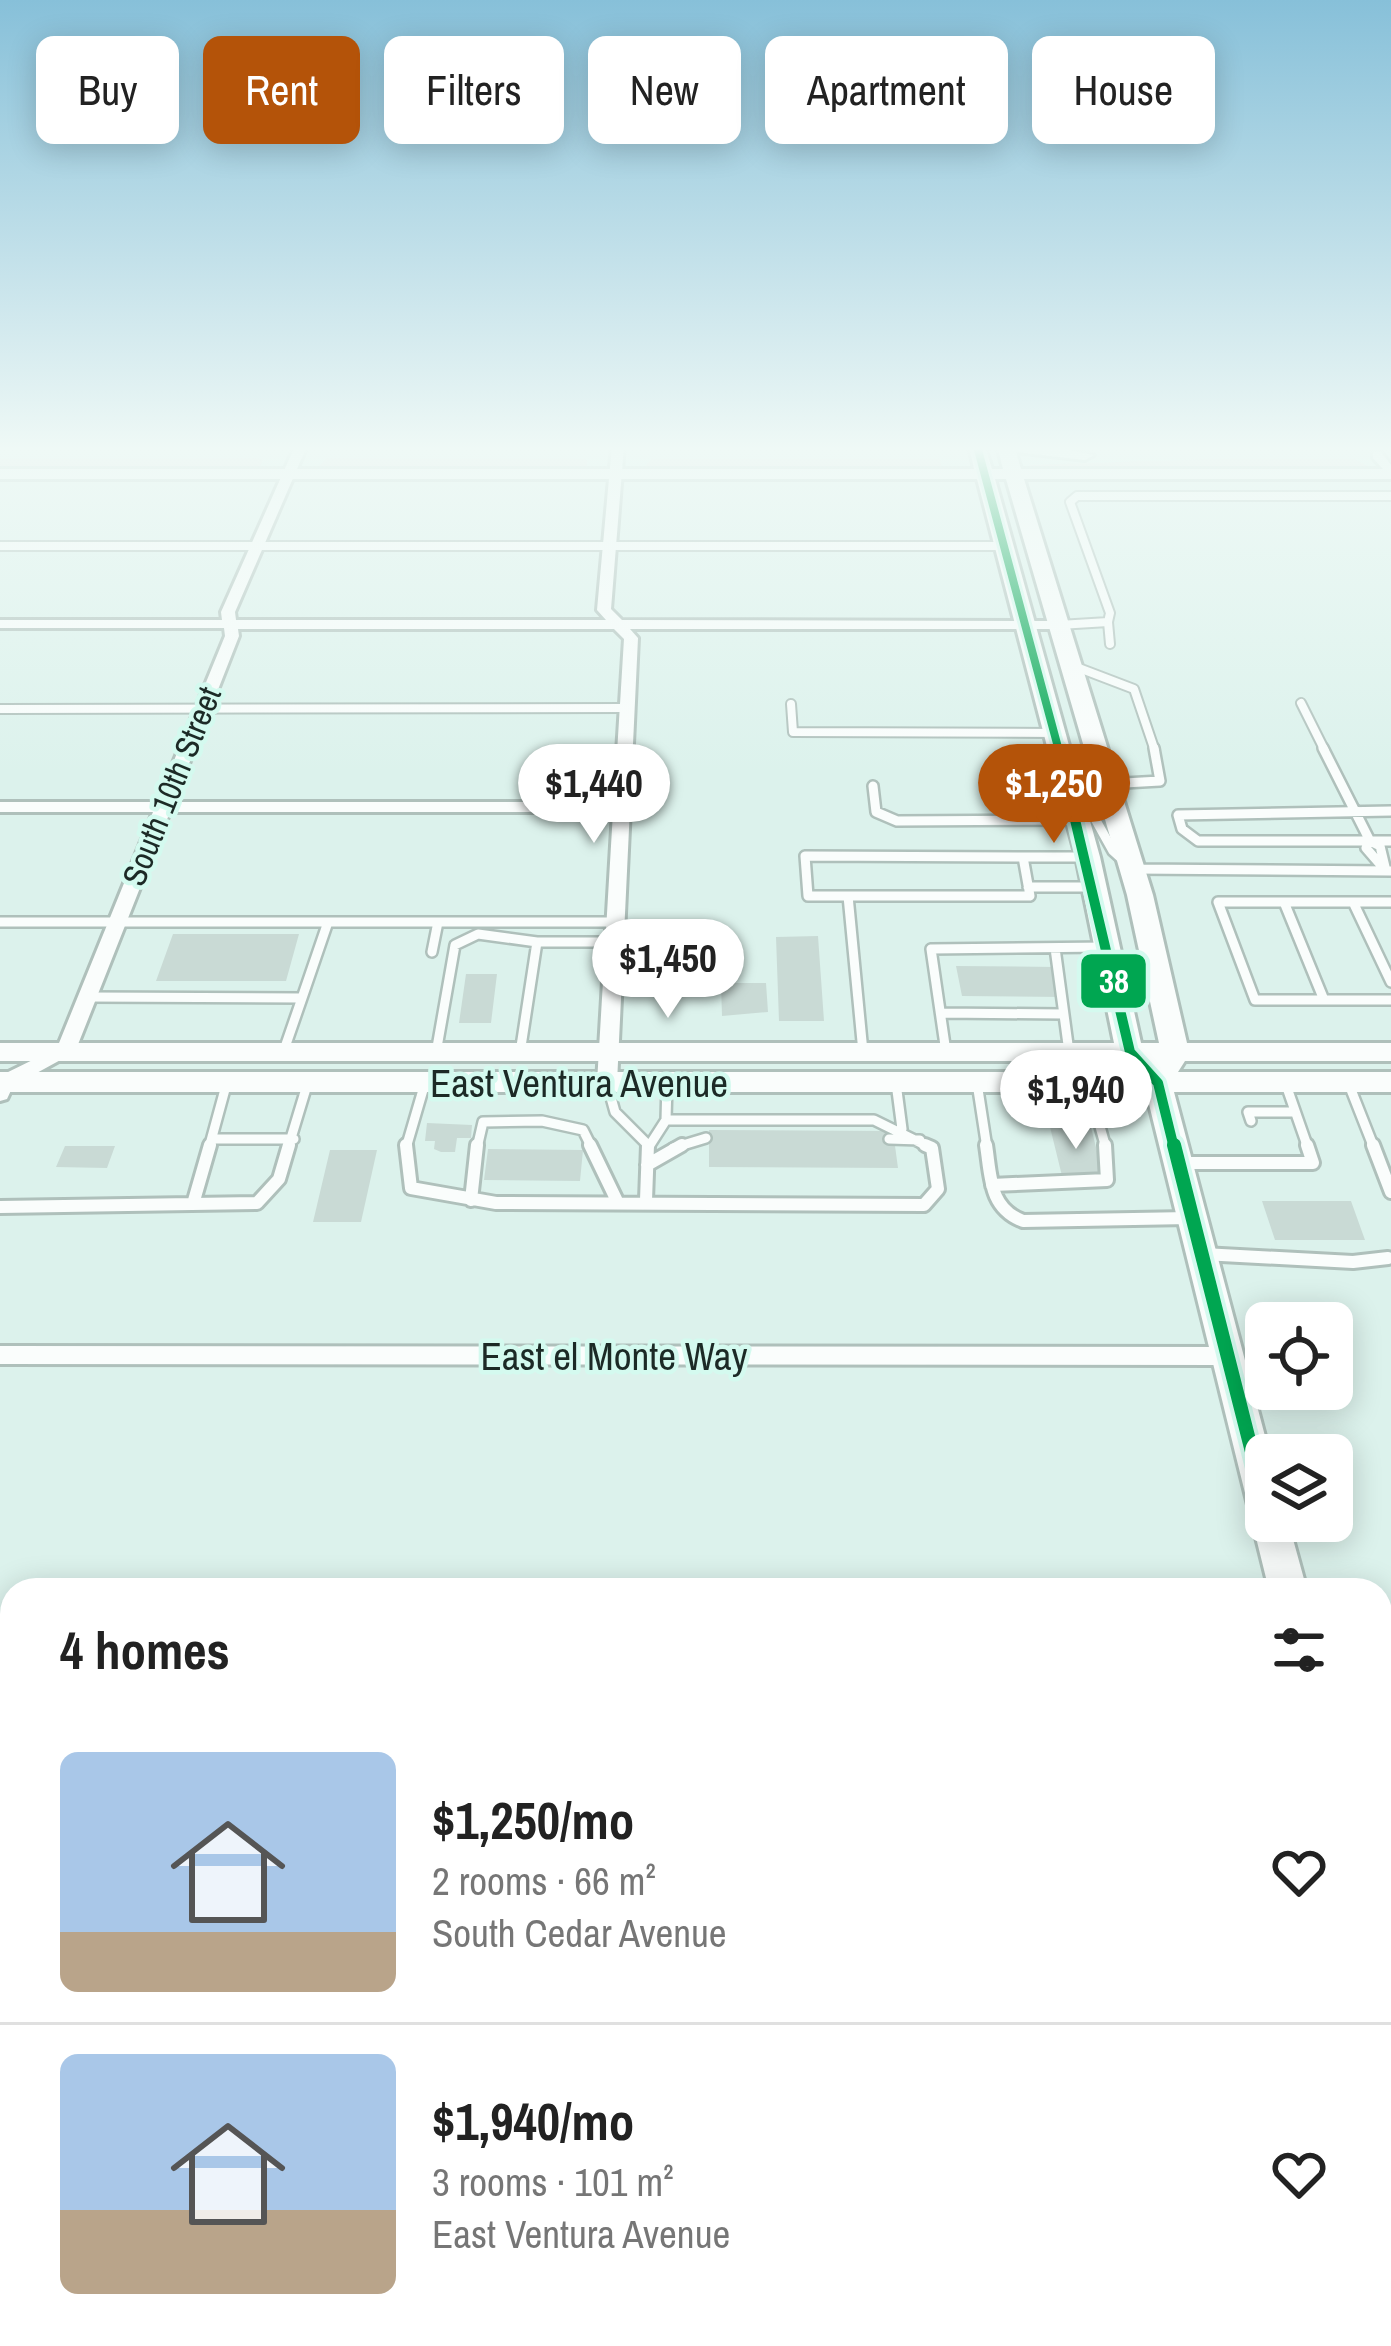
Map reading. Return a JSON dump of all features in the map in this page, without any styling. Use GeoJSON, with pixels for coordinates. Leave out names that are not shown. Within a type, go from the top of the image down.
{"type":"FeatureCollection","features":[{"type":"Feature","properties":{"kind":"main road"},"geometry":{"type":"LineString","coordinates":[[1008,555],[1088,857],[1130,1052],[1158,1083],[1247,1434]]}},
{"type":"Feature","properties":{"kind":"main road"},"geometry":{"type":"LineString","coordinates":[[1038,555],[1133,869],[1175,1053],[1158,1083]]}},
{"type":"Feature","properties":{"kind":"main road","name":"East Ventura Avenue"},"geometry":{"type":"LineString","coordinates":[[0,1052],[520,1053],[667,1084],[1391,1082]]}},
{"type":"Feature","properties":{"kind":"main road","name":"East Ventura Avenue"},"geometry":{"type":"LineString","coordinates":[[2,1086],[425,1083],[863,1052],[1391,1052]]}},
{"type":"Feature","properties":{"kind":"main road"},"geometry":{"type":"LineString","coordinates":[[1275,1542],[1285,1578]]}},
{"type":"Feature","properties":{"kind":"street","name":"South 10th Street"},"geometry":{"type":"LineString","coordinates":[[65,1052],[232,636],[228,613],[254,555]]}},
{"type":"Feature","properties":{"kind":"street"},"geometry":{"type":"LineString","coordinates":[[608,1068],[631,638],[604,610],[610,555]]}},
{"type":"Feature","properties":{"kind":"street"},"geometry":{"type":"LineString","coordinates":[[0,624],[1059,625]]}},
{"type":"Feature","properties":{"kind":"street"},"geometry":{"type":"LineString","coordinates":[[0,807],[622,807]]}},
{"type":"Feature","properties":{"kind":"street"},"geometry":{"type":"LineString","coordinates":[[2,1086],[65,1052]]}},
{"type":"Feature","properties":{"kind":"street","name":"East el Monte Way"},"geometry":{"type":"LineString","coordinates":[[0,1355],[1227,1356]]}},
{"type":"Feature","properties":{"kind":"lane"},"geometry":{"type":"LineString","coordinates":[[1087,555],[1108,622],[1110,644]]}},
{"type":"Feature","properties":{"kind":"lane"},"geometry":{"type":"LineString","coordinates":[[1059,625],[1108,622]]}},
{"type":"Feature","properties":{"kind":"lane"},"geometry":{"type":"LineString","coordinates":[[1071,665],[1134,689],[1163,776],[1160,782],[1107,784]]}},
{"type":"Feature","properties":{"kind":"lane"},"geometry":{"type":"LineString","coordinates":[[1066,774],[1089,796],[1110,850],[1133,869],[1388,871],[1380,846],[1370,841],[1300,703]]}},
{"type":"Feature","properties":{"kind":"lane"},"geometry":{"type":"LineString","coordinates":[[790,704],[793,732],[1055,733]]}},
{"type":"Feature","properties":{"kind":"lane"},"geometry":{"type":"LineString","coordinates":[[0,709],[629,708]]}},
{"type":"Feature","properties":{"kind":"lane"},"geometry":{"type":"LineString","coordinates":[[873,786],[876,812],[897,821],[1078,820]]}},
{"type":"Feature","properties":{"kind":"lane"},"geometry":{"type":"LineString","coordinates":[[1391,811],[1178,815],[1183,829],[1198,841],[1391,841]]}},
{"type":"Feature","properties":{"kind":"lane"},"geometry":{"type":"LineString","coordinates":[[1023,856],[1030,896],[808,896],[805,856],[1023,856],[1088,857]]}},
{"type":"Feature","properties":{"kind":"lane"},"geometry":{"type":"LineString","coordinates":[[1028,887],[1093,887]]}},
{"type":"Feature","properties":{"kind":"lane"},"geometry":{"type":"LineString","coordinates":[[848,896],[863,1052]]}},
{"type":"Feature","properties":{"kind":"lane"},"geometry":{"type":"LineString","coordinates":[[1391,902],[1218,902],[1256,1000],[1391,1000]]}},
{"type":"Feature","properties":{"kind":"lane"},"geometry":{"type":"LineString","coordinates":[[1285,902],[1324,1000]]}},
{"type":"Feature","properties":{"kind":"lane"},"geometry":{"type":"LineString","coordinates":[[1353,902],[1391,982]]}},
{"type":"Feature","properties":{"kind":"lane"},"geometry":{"type":"LineString","coordinates":[[0,922],[438,922],[615,932]]}},
{"type":"Feature","properties":{"kind":"lane"},"geometry":{"type":"LineString","coordinates":[[283,1053],[328,922]]}},
{"type":"Feature","properties":{"kind":"lane"},"geometry":{"type":"LineString","coordinates":[[432,952],[438,922]]}},
{"type":"Feature","properties":{"kind":"lane"},"geometry":{"type":"LineString","coordinates":[[436,1053],[455,945],[478,934],[537,941],[615,932]]}},
{"type":"Feature","properties":{"kind":"lane"},"geometry":{"type":"LineString","coordinates":[[520,1053],[537,941]]}},
{"type":"Feature","properties":{"kind":"lane"},"geometry":{"type":"LineString","coordinates":[[946,1052],[931,949],[1106,947]]}},
{"type":"Feature","properties":{"kind":"lane"},"geometry":{"type":"LineString","coordinates":[[1055,948],[1068,1001],[1064,1014],[1070,1052]]}},
{"type":"Feature","properties":{"kind":"lane"},"geometry":{"type":"LineString","coordinates":[[88,997],[302,998]]}},
{"type":"Feature","properties":{"kind":"lane"},"geometry":{"type":"LineString","coordinates":[[940,1013],[1064,1014]]}},
{"type":"Feature","properties":{"kind":"lane"},"geometry":{"type":"LineString","coordinates":[[608,1068],[615,1112],[648,1144]]}},
{"type":"Feature","properties":{"kind":"lane"},"geometry":{"type":"LineString","coordinates":[[193,1204],[227,1082]]}},
{"type":"Feature","properties":{"kind":"lane"},"geometry":{"type":"LineString","coordinates":[[0,1207],[257,1203],[279,1179],[308,1082]]}},
{"type":"Feature","properties":{"kind":"lane"},"geometry":{"type":"LineString","coordinates":[[1176,1163],[1262,1156],[1313,1162],[1285,1082]]}},
{"type":"Feature","properties":{"kind":"lane"},"geometry":{"type":"LineString","coordinates":[[1348,1082],[1391,1192]]}},
{"type":"Feature","properties":{"kind":"lane"},"geometry":{"type":"LineString","coordinates":[[425,1083],[410,1120],[403,1172],[411,1188],[471,1200],[924,1204],[938,1190],[932,1148],[902,1129],[874,1120],[666,1120]]}},
{"type":"Feature","properties":{"kind":"lane"},"geometry":{"type":"LineString","coordinates":[[977,1083],[995,1201],[1006,1215],[1023,1221],[1189,1218]]}},
{"type":"Feature","properties":{"kind":"lane"},"geometry":{"type":"LineString","coordinates":[[992,1185],[1107,1180],[1109,1158],[1099,1124],[1069,1105],[1062,1083]]}},
{"type":"Feature","properties":{"kind":"lane"},"geometry":{"type":"LineString","coordinates":[[646,1200],[648,1144],[666,1120],[667,1084]]}},
{"type":"Feature","properties":{"kind":"lane"},"geometry":{"type":"LineString","coordinates":[[896,1084],[902,1129]]}},
{"type":"Feature","properties":{"kind":"lane"},"geometry":{"type":"LineString","coordinates":[[1251,1121],[1248,1112],[1295,1112]]}},
{"type":"Feature","properties":{"kind":"lane"},"geometry":{"type":"LineString","coordinates":[[471,1200],[478,1131],[483,1122],[501,1120],[583,1130],[617,1201]]}},
{"type":"Feature","properties":{"kind":"lane"},"geometry":{"type":"LineString","coordinates":[[647,1165],[674,1147],[706,1138]]}},
{"type":"Feature","properties":{"kind":"lane"},"geometry":{"type":"LineString","coordinates":[[212,1139],[294,1139]]}},
{"type":"Feature","properties":{"kind":"lane"},"geometry":{"type":"LineString","coordinates":[[889,1139],[924,1140]]}},
{"type":"Feature","properties":{"kind":"lane"},"geometry":{"type":"LineString","coordinates":[[1200,1254],[1298,1262],[1388,1258]]}},
{"type":"Feature","properties":{"kind":"building"},"geometry":{"type":"Polygon","coordinates":[[[672,930],[705,930],[708,947],[667,946],[672,930]]]}},
{"type":"Feature","properties":{"kind":"building"},"geometry":{"type":"Polygon","coordinates":[[[173,934],[299,934],[286,981],[156,981],[173,934]]]}},
{"type":"Feature","properties":{"kind":"building"},"geometry":{"type":"Polygon","coordinates":[[[818,936],[824,1021],[779,1021],[776,937],[818,936]]]}},
{"type":"Feature","properties":{"kind":"building"},"geometry":{"type":"Polygon","coordinates":[[[956,966],[1056,967],[1063,997],[962,996],[956,966]]]}},
{"type":"Feature","properties":{"kind":"building"},"geometry":{"type":"Polygon","coordinates":[[[466,974],[497,974],[491,1023],[459,1023],[466,974]]]}},
{"type":"Feature","properties":{"kind":"building"},"geometry":{"type":"Polygon","coordinates":[[[721,983],[766,983],[768,1012],[722,1016],[721,983]]]}},
{"type":"Feature","properties":{"kind":"building"},"geometry":{"type":"Polygon","coordinates":[[[427,1123],[472,1125],[471,1138],[457,1138],[455,1152],[441,1152],[434,1149],[435,1141],[425,1141],[427,1123]]]}},
{"type":"Feature","properties":{"kind":"building"},"geometry":{"type":"Polygon","coordinates":[[[1050,1127],[1091,1127],[1103,1176],[1062,1176],[1050,1127]]]}},
{"type":"Feature","properties":{"kind":"building"},"geometry":{"type":"Polygon","coordinates":[[[709,1130],[893,1131],[898,1168],[709,1167],[709,1130]]]}},
{"type":"Feature","properties":{"kind":"building"},"geometry":{"type":"Polygon","coordinates":[[[65,1146],[115,1146],[107,1168],[56,1167],[65,1146]]]}},
{"type":"Feature","properties":{"kind":"building"},"geometry":{"type":"Polygon","coordinates":[[[488,1149],[583,1150],[580,1181],[484,1180],[488,1149]]]}},
{"type":"Feature","properties":{"kind":"building"},"geometry":{"type":"Polygon","coordinates":[[[330,1150],[377,1150],[361,1222],[313,1222],[330,1150]]]}},
{"type":"Feature","properties":{"kind":"building"},"geometry":{"type":"Polygon","coordinates":[[[1262,1201],[1351,1201],[1365,1240],[1275,1240],[1262,1201]]]}},
{"type":"Feature","properties":{"kind":"transit line","name":"38"},"geometry":{"type":"LineString","coordinates":[[1007,555],[1088,857],[1123,1027],[1130,1052],[1158,1083],[1247,1434]]}}]}
